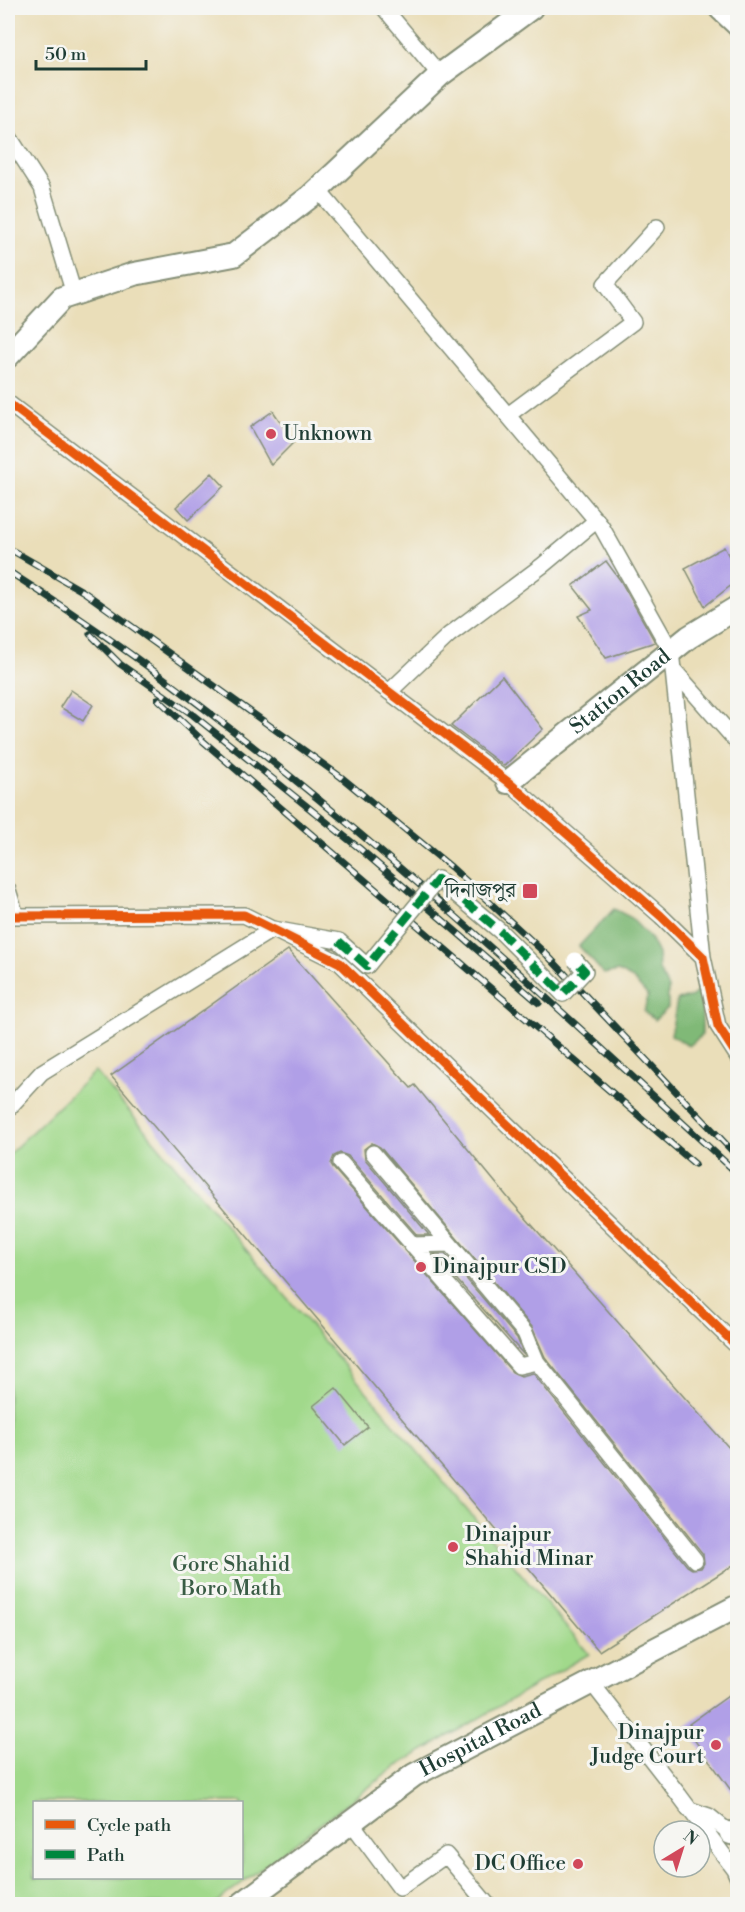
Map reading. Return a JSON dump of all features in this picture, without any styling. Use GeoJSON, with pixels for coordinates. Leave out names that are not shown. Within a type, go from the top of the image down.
{"type":"FeatureCollection","features":[{"type":"Feature","properties":{"kind":"street"},"geometry":{"type":"LineString","coordinates":[[384,8],[440,75]]}},
{"type":"Feature","properties":{"kind":"street"},"geometry":{"type":"LineString","coordinates":[[8,356],[62,298],[134,274],[234,255],[318,190],[440,75],[531,8]]}},
{"type":"Feature","properties":{"kind":"street"},"geometry":{"type":"LineString","coordinates":[[720,8],[738,25]]}},
{"type":"Feature","properties":{"kind":"street"},"geometry":{"type":"LineString","coordinates":[[8,135],[42,188],[74,294]]}},
{"type":"Feature","properties":{"kind":"street"},"geometry":{"type":"LineString","coordinates":[[318,190],[597,520],[672,660],[738,743]]}},
{"type":"Feature","properties":{"kind":"street"},"geometry":{"type":"LineString","coordinates":[[508,415],[633,322],[605,284],[657,227]]}},
{"type":"Feature","properties":{"kind":"street"},"geometry":{"type":"LineString","coordinates":[[8,403],[508,782],[661,916],[703,957]]}},
{"type":"Feature","properties":{"kind":"street"},"geometry":{"type":"LineString","coordinates":[[389,692],[449,635],[538,569],[597,520]]}},
{"type":"Feature","properties":{"kind":"street","name":"Station Road"},"geometry":{"type":"LineString","coordinates":[[508,782],[672,660],[689,637],[738,607]]}},
{"type":"Feature","properties":{"kind":"street"},"geometry":{"type":"LineString","coordinates":[[672,660],[703,957],[718,1026],[738,1058]]}},
{"type":"Feature","properties":{"kind":"street"},"geometry":{"type":"LineString","coordinates":[[8,1109],[42,1072],[273,929],[339,941],[367,966],[438,879],[500,931],[563,994],[585,971],[575,960]]}},
{"type":"Feature","properties":{"kind":"street"},"geometry":{"type":"LineString","coordinates":[[8,890],[12,916],[244,915],[340,963],[738,1347]]}},
{"type":"Feature","properties":{"kind":"street"},"geometry":{"type":"LineString","coordinates":[[373,1153],[525,1333],[537,1362],[695,1560]]}},
{"type":"Feature","properties":{"kind":"street"},"geometry":{"type":"LineString","coordinates":[[341,1163],[519,1366],[537,1362]]}},
{"type":"Feature","properties":{"kind":"street"},"geometry":{"type":"LineString","coordinates":[[412,1245],[450,1244]]}},
{"type":"Feature","properties":{"kind":"street","name":"Hospital Road"},"geometry":{"type":"LineString","coordinates":[[242,1905],[414,1775],[738,1606]]}},
{"type":"Feature","properties":{"kind":"street"},"geometry":{"type":"LineString","coordinates":[[591,1682],[734,1869],[738,1878]]}},
{"type":"Feature","properties":{"kind":"street"},"geometry":{"type":"LineString","coordinates":[[688,1809],[709,1816],[735,1836]]}},
{"type":"Feature","properties":{"kind":"street"},"geometry":{"type":"LineString","coordinates":[[351,1822],[400,1888],[446,1855],[487,1905]]}},
{"type":"Feature","properties":{"kind":"green space"},"geometry":{"type":"Polygon","coordinates":[[[614,909],[630,917],[650,938],[658,954],[659,970],[668,988],[668,1008],[655,1020],[644,1012],[648,996],[633,979],[618,971],[604,974],[579,946],[614,909]]]}},
{"type":"Feature","properties":{"kind":"green space"},"geometry":{"type":"Polygon","coordinates":[[[697,992],[702,1006],[702,1035],[689,1046],[671,1035],[677,1000],[691,997],[697,992]]]}},
{"type":"Feature","properties":{"kind":"green space","name":"Gore Shahid Boro Math"},"geometry":{"type":"Polygon","coordinates":[[[95,1071],[589,1654],[397,1766],[214,1904],[8,1904],[8,1155],[95,1071]]]}},
{"type":"Feature","properties":{"kind":"building","name":"Unknown"},"geometry":{"type":"Polygon","coordinates":[[[273,411],[294,442],[271,465],[250,427],[273,411]]]}},
{"type":"Feature","properties":{"kind":"building"},"geometry":{"type":"Polygon","coordinates":[[[212,473],[224,486],[188,520],[176,507],[212,473]]]}},
{"type":"Feature","properties":{"kind":"building"},"geometry":{"type":"Polygon","coordinates":[[[724,547],[738,573],[738,580],[705,606],[685,568],[724,547]]]}},
{"type":"Feature","properties":{"kind":"building"},"geometry":{"type":"Polygon","coordinates":[[[606,561],[620,580],[655,642],[606,658],[578,616],[592,610],[573,586],[606,561]]]}},
{"type":"Feature","properties":{"kind":"building"},"geometry":{"type":"Polygon","coordinates":[[[502,676],[543,729],[504,766],[451,726],[502,676]]]}},
{"type":"Feature","properties":{"kind":"building"},"geometry":{"type":"Polygon","coordinates":[[[71,690],[93,705],[83,721],[60,707],[71,690]]]}},
{"type":"Feature","properties":{"kind":"building","name":"Dinajpur CSD"},"geometry":{"type":"Polygon","coordinates":[[[288,950],[411,1088],[415,1085],[509,1199],[738,1458],[738,1562],[599,1651],[111,1076],[288,950]],[[372,1143],[364,1149],[365,1159],[429,1235],[417,1235],[348,1156],[340,1153],[334,1156],[331,1164],[512,1372],[521,1376],[533,1373],[687,1566],[692,1569],[701,1568],[704,1563],[703,1554],[545,1357],[532,1327],[380,1147],[372,1143]]]}},
{"type":"Feature","properties":{"kind":"building"},"geometry":{"type":"Polygon","coordinates":[[[434,1254],[445,1254],[517,1338],[524,1355],[434,1254]]]}},
{"type":"Feature","properties":{"kind":"building"},"geometry":{"type":"Polygon","coordinates":[[[336,1388],[368,1427],[345,1445],[313,1406],[336,1388]]]}},
{"type":"Feature","properties":{"kind":"building","name":"Dinajpur Judge Court"},"geometry":{"type":"Polygon","coordinates":[[[738,1689],[738,1735],[731,1740],[738,1749],[738,1800],[685,1727],[738,1689]]]}},
{"type":"Feature","properties":{"kind":"railway"},"geometry":{"type":"LineString","coordinates":[[8,548],[84,592],[341,777],[451,867],[547,955],[738,1157]]}},
{"type":"Feature","properties":{"kind":"railway"},"geometry":{"type":"LineString","coordinates":[[8,571],[107,637],[295,780],[386,856],[564,1013],[738,1174]]}},
{"type":"Feature","properties":{"kind":"railway"},"geometry":{"type":"LineString","coordinates":[[90,634],[120,664],[193,715],[359,848],[539,1003]]}},
{"type":"Feature","properties":{"kind":"railway"},"geometry":{"type":"LineString","coordinates":[[158,699],[203,741],[695,1164]]}},
{"type":"Feature","properties":{"kind":"marked path"},"geometry":{"type":"LineString","coordinates":[[339,941],[367,966],[438,879],[500,931],[563,994],[585,971],[575,960]]}},
{"type":"Feature","properties":{"kind":"cycle path"},"geometry":{"type":"LineString","coordinates":[[8,403],[508,782],[661,916],[703,957],[718,1026],[738,1057]]}},
{"type":"Feature","properties":{"kind":"cycle path"},"geometry":{"type":"LineString","coordinates":[[8,916],[244,915],[340,963],[738,1347]]}},
{"type":"Feature","properties":{"kind":"place","name":"Unknown"},"geometry":{"type":"Point","coordinates":[271,434]}},
{"type":"Feature","properties":{"kind":"place","name":"দিনাজপুর"},"geometry":{"type":"Point","coordinates":[530,891]}},
{"type":"Feature","properties":{"kind":"place","name":"Dinajpur CSD"},"geometry":{"type":"Point","coordinates":[421,1267]}},
{"type":"Feature","properties":{"kind":"place","name":"Dinajpur Shahid Minar"},"geometry":{"type":"Point","coordinates":[453,1547]}},
{"type":"Feature","properties":{"kind":"place","name":"Dinajpur Judge Court"},"geometry":{"type":"Point","coordinates":[716,1745]}},
{"type":"Feature","properties":{"kind":"place","name":"DC Office"},"geometry":{"type":"Point","coordinates":[578,1864]}}]}
